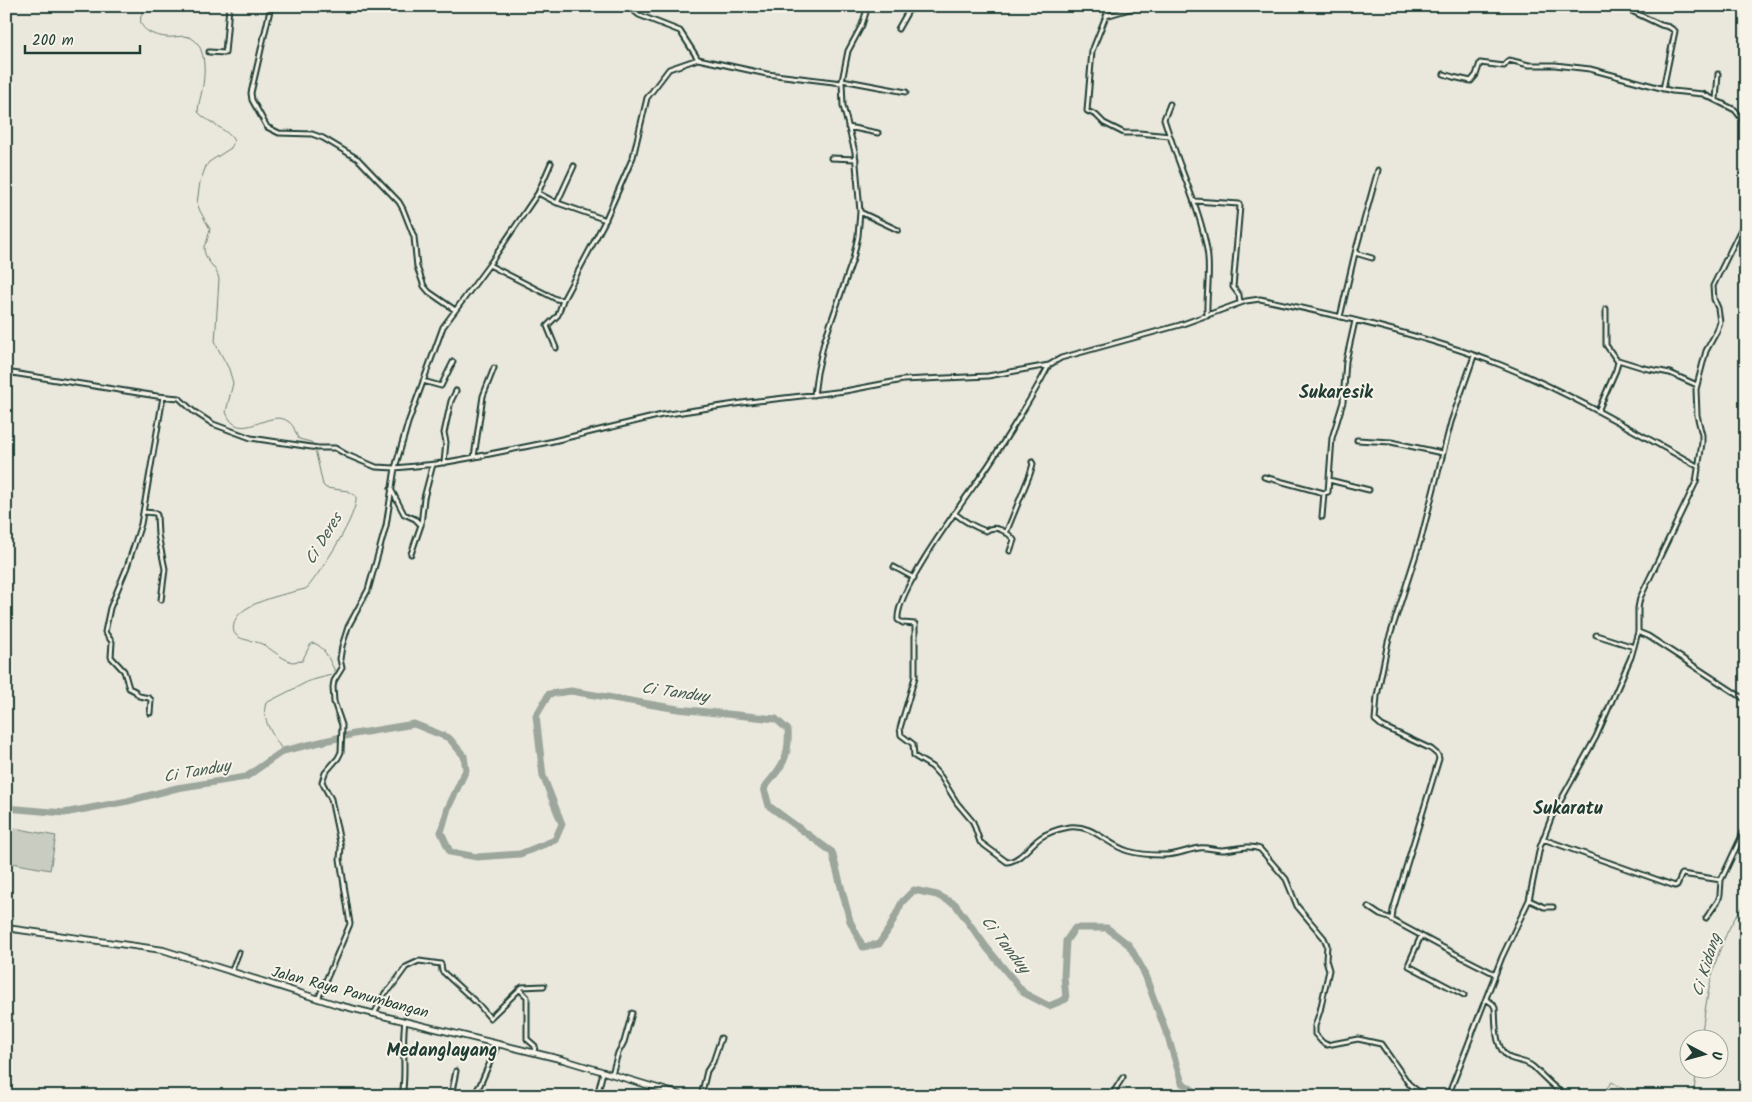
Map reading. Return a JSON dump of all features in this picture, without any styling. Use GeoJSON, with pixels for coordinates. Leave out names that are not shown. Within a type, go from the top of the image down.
{"type":"FeatureCollection","features":[{"type":"Feature","properties":{"kind":"main road","name":"Jalan Raya Panumbangan"},"geometry":{"type":"LineString","coordinates":[[6,928],[163,950],[318,999],[534,1052],[684,1096]]}},
{"type":"Feature","properties":{"kind":"street"},"geometry":{"type":"LineString","coordinates":[[209,52],[225,53],[229,7],[227,6]]}},
{"type":"Feature","properties":{"kind":"street"},"geometry":{"type":"LineString","coordinates":[[271,6],[254,74],[251,96],[263,122],[275,132],[320,136],[358,160],[404,209],[414,237],[417,267],[424,286],[429,292],[455,310]]}},
{"type":"Feature","properties":{"kind":"street"},"geometry":{"type":"LineString","coordinates":[[589,6],[628,7],[640,15],[680,31],[698,59]]}},
{"type":"Feature","properties":{"kind":"street"},"geometry":{"type":"LineString","coordinates":[[814,395],[824,342],[853,259],[860,212],[856,158],[843,106],[842,81],[848,51],[862,25],[868,6]]}},
{"type":"Feature","properties":{"kind":"street"},"geometry":{"type":"LineString","coordinates":[[898,29],[911,6]]}},
{"type":"Feature","properties":{"kind":"street"},"geometry":{"type":"LineString","coordinates":[[1110,6],[1092,51],[1087,111],[1096,115],[1104,124],[1124,133],[1139,132],[1169,135]]}},
{"type":"Feature","properties":{"kind":"street"},"geometry":{"type":"LineString","coordinates":[[1106,16],[1140,6]]}},
{"type":"Feature","properties":{"kind":"street"},"geometry":{"type":"LineString","coordinates":[[1621,6],[1675,31],[1663,89]]}},
{"type":"Feature","properties":{"kind":"street"},"geometry":{"type":"LineString","coordinates":[[556,348],[547,326],[559,314],[563,300],[606,220],[633,157],[647,98],[669,69],[698,59],[767,74],[842,81],[906,92]]}},
{"type":"Feature","properties":{"kind":"street"},"geometry":{"type":"LineString","coordinates":[[1444,74],[1453,78],[1471,81],[1476,75],[1480,63],[1505,65],[1510,60],[1529,65],[1590,68],[1663,89],[1703,94],[1735,110],[1746,124]]}},
{"type":"Feature","properties":{"kind":"street"},"geometry":{"type":"LineString","coordinates":[[1716,100],[1718,74]]}},
{"type":"Feature","properties":{"kind":"street"},"geometry":{"type":"LineString","coordinates":[[1170,104],[1164,119],[1195,201],[1208,257],[1207,316]]}},
{"type":"Feature","properties":{"kind":"street"},"geometry":{"type":"LineString","coordinates":[[848,127],[878,134]]}},
{"type":"Feature","properties":{"kind":"street"},"geometry":{"type":"LineString","coordinates":[[830,158],[856,158]]}},
{"type":"Feature","properties":{"kind":"street"},"geometry":{"type":"LineString","coordinates":[[318,999],[350,924],[341,865],[341,847],[331,799],[322,782],[325,773],[341,752],[342,725],[334,702],[334,681],[342,668],[340,654],[345,636],[368,590],[386,526],[395,468],[440,333],[538,193],[551,163]]}},
{"type":"Feature","properties":{"kind":"street"},"geometry":{"type":"LineString","coordinates":[[557,202],[574,166]]}},
{"type":"Feature","properties":{"kind":"street"},"geometry":{"type":"LineString","coordinates":[[1340,318],[1355,253],[1378,170]]}},
{"type":"Feature","properties":{"kind":"street"},"geometry":{"type":"LineString","coordinates":[[538,193],[606,220]]}},
{"type":"Feature","properties":{"kind":"street"},"geometry":{"type":"LineString","coordinates":[[1195,201],[1239,204],[1240,206],[1233,287],[1239,295],[1240,303]]}},
{"type":"Feature","properties":{"kind":"street"},"geometry":{"type":"LineString","coordinates":[[860,212],[898,230]]}},
{"type":"Feature","properties":{"kind":"street"},"geometry":{"type":"LineString","coordinates":[[1448,1096],[1495,974],[1529,900],[1543,839],[1563,794],[1596,737],[1634,648],[1638,632],[1639,601],[1696,482],[1702,434],[1697,415],[1697,385],[1706,351],[1720,326],[1713,286],[1746,219]]}},
{"type":"Feature","properties":{"kind":"street"},"geometry":{"type":"LineString","coordinates":[[1355,253],[1372,258]]}},
{"type":"Feature","properties":{"kind":"street"},"geometry":{"type":"LineString","coordinates":[[489,265],[556,300],[563,300]]}},
{"type":"Feature","properties":{"kind":"street"},"geometry":{"type":"LineString","coordinates":[[6,372],[179,398],[193,411],[213,424],[243,435],[261,440],[309,447],[335,448],[376,467],[395,468],[474,457],[662,416],[749,402],[814,395],[903,380],[988,376],[1049,365],[1061,358],[1180,325],[1250,300],[1260,300],[1355,321],[1429,341],[1474,356],[1559,391],[1699,467]]}},
{"type":"Feature","properties":{"kind":"street"},"geometry":{"type":"LineString","coordinates":[[1606,309],[1606,345],[1618,360],[1670,373],[1697,385]]}},
{"type":"Feature","properties":{"kind":"street"},"geometry":{"type":"LineString","coordinates":[[1264,477],[1324,493],[1328,492],[1332,438],[1343,402],[1346,361],[1355,321]]}},
{"type":"Feature","properties":{"kind":"street"},"geometry":{"type":"LineString","coordinates":[[1392,919],[1393,910],[1439,759],[1438,755],[1431,749],[1377,723],[1375,720],[1376,706],[1388,642],[1421,539],[1442,452],[1474,356]]}},
{"type":"Feature","properties":{"kind":"street"},"geometry":{"type":"LineString","coordinates":[[1598,411],[1616,370],[1618,360]]}},
{"type":"Feature","properties":{"kind":"street"},"geometry":{"type":"LineString","coordinates":[[423,381],[441,386],[453,362]]}},
{"type":"Feature","properties":{"kind":"street"},"geometry":{"type":"LineString","coordinates":[[1049,365],[1036,390],[1006,437],[954,513],[914,578],[902,602],[898,618],[900,622],[916,625],[915,677],[900,732],[901,735],[913,744],[916,758],[932,767],[941,777],[952,796],[973,822],[980,842],[1003,860],[1012,861],[1041,836],[1056,830],[1079,826],[1129,851],[1163,856],[1201,848],[1221,850],[1259,848],[1286,879],[1296,906],[1326,940],[1326,960],[1329,970],[1315,1026],[1315,1034],[1327,1045],[1358,1039],[1381,1044],[1409,1084],[1424,1096]]}},
{"type":"Feature","properties":{"kind":"street"},"geometry":{"type":"LineString","coordinates":[[474,457],[483,396],[494,368]]}},
{"type":"Feature","properties":{"kind":"street"},"geometry":{"type":"LineString","coordinates":[[444,462],[446,442],[444,433],[451,400],[456,391]]}},
{"type":"Feature","properties":{"kind":"street"},"geometry":{"type":"LineString","coordinates":[[150,713],[151,700],[139,696],[130,688],[124,671],[111,657],[112,642],[105,632],[110,608],[137,541],[144,512],[163,397]]}},
{"type":"Feature","properties":{"kind":"street"},"geometry":{"type":"LineString","coordinates":[[1357,440],[1391,442],[1442,452]]}},
{"type":"Feature","properties":{"kind":"street"},"geometry":{"type":"LineString","coordinates":[[1006,533],[1030,474],[1032,462]]}},
{"type":"Feature","properties":{"kind":"street"},"geometry":{"type":"LineString","coordinates":[[411,554],[420,525],[432,464]]}},
{"type":"Feature","properties":{"kind":"street"},"geometry":{"type":"LineString","coordinates":[[1329,480],[1369,490]]}},
{"type":"Feature","properties":{"kind":"street"},"geometry":{"type":"LineString","coordinates":[[391,488],[404,514],[414,519],[420,525]]}},
{"type":"Feature","properties":{"kind":"street"},"geometry":{"type":"LineString","coordinates":[[1322,517],[1324,493]]}},
{"type":"Feature","properties":{"kind":"street"},"geometry":{"type":"LineString","coordinates":[[144,512],[157,515],[158,535],[165,569],[161,600]]}},
{"type":"Feature","properties":{"kind":"street"},"geometry":{"type":"LineString","coordinates":[[954,513],[983,530],[995,528],[1006,533],[1014,540],[1010,552]]}},
{"type":"Feature","properties":{"kind":"street"},"geometry":{"type":"LineString","coordinates":[[894,567],[914,578]]}},
{"type":"Feature","properties":{"kind":"street"},"geometry":{"type":"LineString","coordinates":[[1638,632],[1648,636],[1746,700]]}},
{"type":"Feature","properties":{"kind":"street"},"geometry":{"type":"LineString","coordinates":[[1596,635],[1634,648]]}},
{"type":"Feature","properties":{"kind":"street"},"geometry":{"type":"LineString","coordinates":[[1706,918],[1720,895],[1721,880],[1746,827]]}},
{"type":"Feature","properties":{"kind":"street"},"geometry":{"type":"LineString","coordinates":[[1543,839],[1675,886],[1682,874],[1721,880]]}},
{"type":"Feature","properties":{"kind":"street"},"geometry":{"type":"LineString","coordinates":[[1529,900],[1544,907],[1553,907]]}},
{"type":"Feature","properties":{"kind":"street"},"geometry":{"type":"LineString","coordinates":[[1368,907],[1495,974]]}},
{"type":"Feature","properties":{"kind":"street"},"geometry":{"type":"LineString","coordinates":[[1421,936],[1409,966],[1464,995]]}},
{"type":"Feature","properties":{"kind":"street"},"geometry":{"type":"LineString","coordinates":[[230,972],[239,952]]}},
{"type":"Feature","properties":{"kind":"street"},"geometry":{"type":"LineString","coordinates":[[374,1014],[386,992],[395,983],[402,971],[419,961],[441,964],[442,971],[479,1005],[490,1018],[520,988],[544,986]]}},
{"type":"Feature","properties":{"kind":"street"},"geometry":{"type":"LineString","coordinates":[[520,988],[527,997],[527,1039],[535,1046],[534,1052]]}},
{"type":"Feature","properties":{"kind":"street"},"geometry":{"type":"LineString","coordinates":[[1486,999],[1494,1006],[1499,1041],[1505,1055],[1529,1064],[1554,1087],[1568,1096]]}},
{"type":"Feature","properties":{"kind":"street"},"geometry":{"type":"LineString","coordinates":[[612,1075],[618,1053],[626,1037],[632,1013]]}},
{"type":"Feature","properties":{"kind":"street"},"geometry":{"type":"LineString","coordinates":[[402,1096],[405,1021]]}},
{"type":"Feature","properties":{"kind":"street"},"geometry":{"type":"LineString","coordinates":[[701,1096],[707,1072],[713,1062],[721,1038]]}},
{"type":"Feature","properties":{"kind":"street"},"geometry":{"type":"LineString","coordinates":[[472,1096],[480,1085],[498,1044]]}},
{"type":"Feature","properties":{"kind":"street"},"geometry":{"type":"LineString","coordinates":[[450,1096],[456,1071]]}},
{"type":"Feature","properties":{"kind":"street"},"geometry":{"type":"LineString","coordinates":[[597,1096],[603,1072]]}},
{"type":"Feature","properties":{"kind":"street"},"geometry":{"type":"LineString","coordinates":[[1112,1096],[1123,1077]]}},
{"type":"Feature","properties":{"kind":"shaded area"},"geometry":{"type":"Polygon","coordinates":[[[9,827],[56,836],[50,870],[6,862],[6,843],[9,827]]]}},
{"type":"Feature","properties":{"kind":"waterway","name":"Ci Deres"},"geometry":{"type":"LineString","coordinates":[[147,6],[142,12],[141,18],[141,23],[147,31],[159,36],[189,37],[198,44],[204,60],[203,84],[198,112],[228,133],[234,141],[231,148],[206,166],[200,182],[197,203],[210,229],[204,251],[216,270],[219,279],[215,343],[229,369],[233,383],[226,412],[232,422],[239,426],[281,418],[291,424],[299,439],[311,442],[314,445]]}},
{"type":"Feature","properties":{"kind":"waterway","name":"Ci Deres"},"geometry":{"type":"LineString","coordinates":[[283,751],[267,722],[265,715],[266,703],[309,681],[331,675],[334,669],[326,653],[317,644],[313,643],[310,645],[302,661],[292,662],[262,644],[239,637],[234,633],[233,627],[237,617],[253,605],[308,587],[330,556],[352,516],[356,496],[348,491],[326,488],[323,485],[315,449]]}},
{"type":"Feature","properties":{"kind":"waterway","name":"Ci Tanduy"},"geometry":{"type":"LineString","coordinates":[[6,808],[64,813],[128,801],[177,788],[246,777],[283,751],[354,734],[414,724],[449,738],[464,756],[466,770],[448,808],[441,832],[450,852],[477,857],[520,854],[555,840],[562,824],[543,776],[536,716],[549,694],[571,691],[678,709],[776,719],[788,730],[788,740],[783,762],[764,788],[769,806],[832,852],[850,921],[863,947],[879,944],[902,902],[914,890],[937,895],[955,904],[987,948],[1024,993],[1049,1006],[1066,999],[1064,976],[1066,941],[1075,928],[1107,928],[1129,945],[1143,970],[1168,1037],[1182,1083],[1205,1096]]}},
{"type":"Feature","properties":{"kind":"waterway","name":"Ci Kidang"},"geometry":{"type":"LineString","coordinates":[[1702,1030],[1706,1004],[1720,950],[1735,917],[1746,902]]}},
{"type":"Feature","properties":{"kind":"waterway","name":"Ci Kidang"},"geometry":{"type":"LineString","coordinates":[[1693,1096],[1695,1080]]}},
{"type":"Feature","properties":{"kind":"waterway","name":"Ci Kidang"},"geometry":{"type":"LineString","coordinates":[[1600,1096],[1612,1082],[1634,1096]]}},
{"type":"Feature","properties":{"kind":"district","name":"Sukaresik"},"geometry":{"type":"Point","coordinates":[1336,393]}},
{"type":"Feature","properties":{"kind":"district","name":"Sukaratu"},"geometry":{"type":"Point","coordinates":[1568,809]}},
{"type":"Feature","properties":{"kind":"district","name":"Medanglayang"},"geometry":{"type":"Point","coordinates":[442,1051]}}]}
